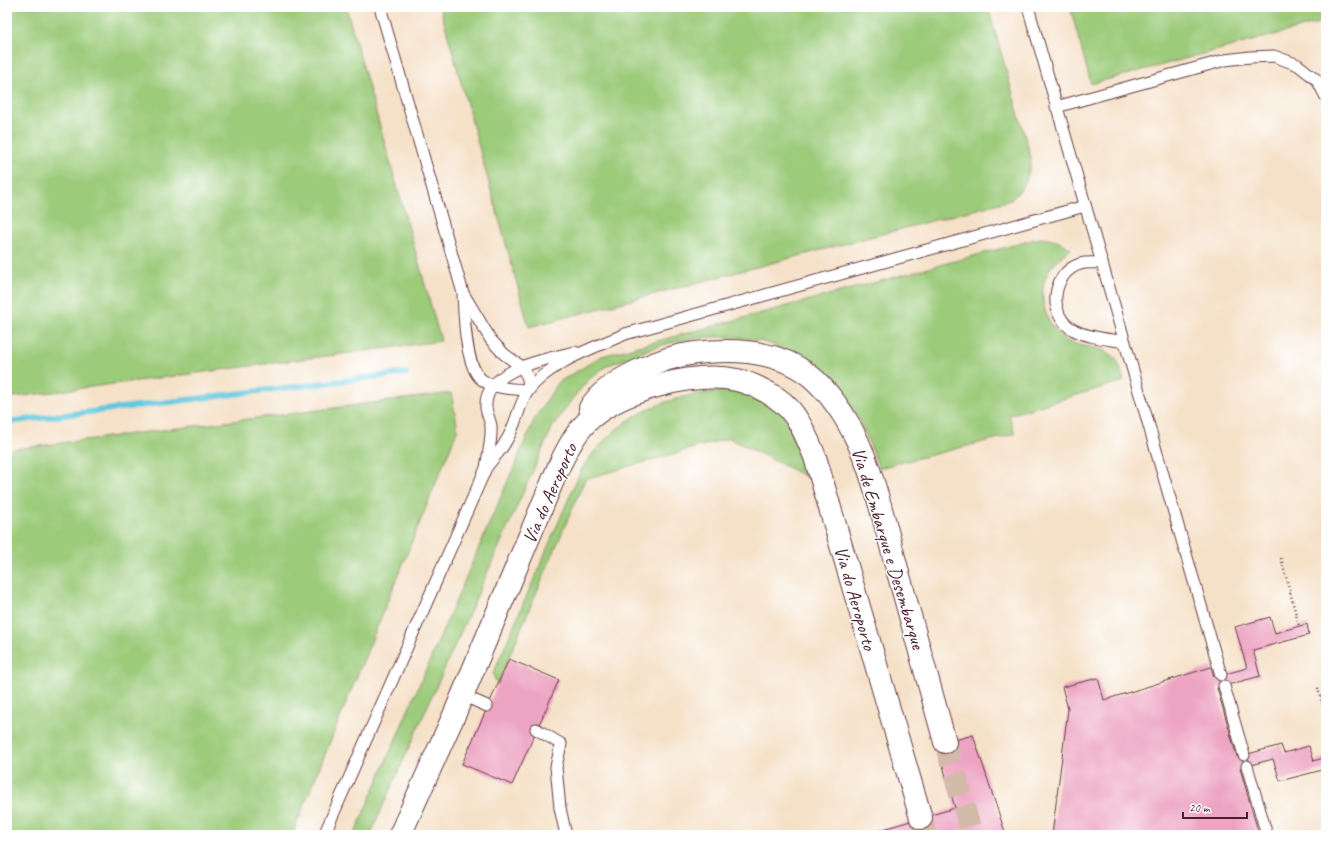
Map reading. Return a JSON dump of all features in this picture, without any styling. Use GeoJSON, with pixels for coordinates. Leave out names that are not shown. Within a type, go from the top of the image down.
{"type":"FeatureCollection","features":[{"type":"Feature","properties":{"kind":"street","name":"Via de Embarque e Desembarque"},"geometry":{"type":"LineString","coordinates":[[575,436],[591,406],[616,382],[654,364],[680,355],[708,352],[766,354],[793,365],[815,380],[837,404],[854,432],[874,485],[945,742]]}},
{"type":"Feature","properties":{"kind":"street","name":"Via do Aeroporto"},"geometry":{"type":"LineString","coordinates":[[400,835],[462,695],[559,466],[575,436],[591,418],[621,398],[664,385],[688,380],[712,378],[737,380],[778,399],[791,411],[801,425],[815,457],[921,818]]}},
{"type":"Feature","properties":{"kind":"lane"},"geometry":{"type":"LineString","coordinates":[[380,7],[463,293],[465,332],[474,370],[481,380],[494,385],[507,389],[529,390]]}},
{"type":"Feature","properties":{"kind":"lane"},"geometry":{"type":"LineString","coordinates":[[1028,7],[1267,835]]}},
{"type":"Feature","properties":{"kind":"lane"},"geometry":{"type":"LineString","coordinates":[[1056,107],[1225,60],[1250,56],[1274,56],[1298,65],[1317,80],[1326,96]]}},
{"type":"Feature","properties":{"kind":"lane"},"geometry":{"type":"LineString","coordinates":[[324,835],[486,468],[506,442],[523,400],[529,390],[545,372],[625,334],[1085,206]]}},
{"type":"Feature","properties":{"kind":"lane"},"geometry":{"type":"LineString","coordinates":[[1101,263],[1090,262],[1078,264],[1069,270],[1061,279],[1056,289],[1058,312],[1063,322],[1074,330],[1125,342]]}},
{"type":"Feature","properties":{"kind":"lane"},"geometry":{"type":"LineString","coordinates":[[463,293],[491,340],[504,354],[522,367],[528,378],[529,390]]}},
{"type":"Feature","properties":{"kind":"lane"},"geometry":{"type":"LineString","coordinates":[[486,468],[491,424],[486,407],[488,395],[502,376],[537,361],[593,348]]}},
{"type":"Feature","properties":{"kind":"lane"},"geometry":{"type":"LineString","coordinates":[[462,695],[488,706]]}},
{"type":"Feature","properties":{"kind":"lane"},"geometry":{"type":"LineString","coordinates":[[536,730],[561,744],[556,767],[560,808],[566,835]]}},
{"type":"Feature","properties":{"kind":"path"},"geometry":{"type":"LineString","coordinates":[[1281,558],[1299,626]]}},
{"type":"Feature","properties":{"kind":"path"},"geometry":{"type":"LineString","coordinates":[[1318,688],[1326,719]]}},
{"type":"Feature","properties":{"kind":"green space"},"geometry":{"type":"Polygon","coordinates":[[[7,7],[346,7],[441,341],[7,398],[7,7]]]}},
{"type":"Feature","properties":{"kind":"green space"},"geometry":{"type":"Polygon","coordinates":[[[440,7],[988,7],[1031,158],[1029,171],[1023,186],[1011,200],[529,327],[440,7]]]}},
{"type":"Feature","properties":{"kind":"green space"},"geometry":{"type":"Polygon","coordinates":[[[1070,7],[1326,7],[1326,21],[1091,84],[1070,7]]]}},
{"type":"Feature","properties":{"kind":"green space"},"geometry":{"type":"Polygon","coordinates":[[[1040,238],[1057,241],[1071,249],[1054,264],[1049,270],[1045,279],[1043,300],[1045,310],[1054,329],[1070,342],[1104,350],[1109,353],[1119,364],[1124,381],[1009,415],[1015,434],[879,468],[862,426],[848,400],[829,376],[816,364],[778,347],[735,337],[713,337],[670,343],[610,364],[597,373],[582,387],[552,428],[370,835],[354,835],[536,416],[559,382],[602,356],[1040,238]]]}},
{"type":"Feature","properties":{"kind":"green space"},"geometry":{"type":"Polygon","coordinates":[[[730,390],[752,395],[782,412],[801,449],[807,477],[729,438],[585,479],[497,685],[493,674],[581,470],[595,451],[627,421],[645,411],[684,397],[730,390]]]}},
{"type":"Feature","properties":{"kind":"green space"},"geometry":{"type":"Polygon","coordinates":[[[451,393],[458,429],[292,835],[7,835],[7,450],[451,393]]]}},
{"type":"Feature","properties":{"kind":"building"},"geometry":{"type":"Polygon","coordinates":[[[1270,617],[1275,633],[1307,624],[1309,635],[1253,650],[1260,676],[1217,688],[1237,757],[1281,745],[1284,753],[1309,746],[1314,761],[1326,757],[1326,769],[1280,781],[1273,759],[1240,768],[1259,835],[1052,835],[1068,709],[1062,687],[1098,678],[1104,700],[1211,667],[1214,677],[1247,668],[1235,627],[1270,617]]]}},
{"type":"Feature","properties":{"kind":"building"},"geometry":{"type":"Polygon","coordinates":[[[509,659],[559,680],[512,785],[462,764],[509,659]]]}},
{"type":"Feature","properties":{"kind":"building"},"geometry":{"type":"Polygon","coordinates":[[[973,735],[1006,835],[863,835],[955,808],[937,745],[973,735]]]}},
{"type":"Feature","properties":{"kind":"waterway"},"geometry":{"type":"LineString","coordinates":[[7,422],[406,373]]}},
{"type":"Feature","properties":{"kind":"tunnel"},"geometry":{"type":"LineString","coordinates":[[945,742],[972,835]]}},
{"type":"Feature","properties":{"kind":"tunnel"},"geometry":{"type":"LineString","coordinates":[[921,818],[926,835]]}}]}
